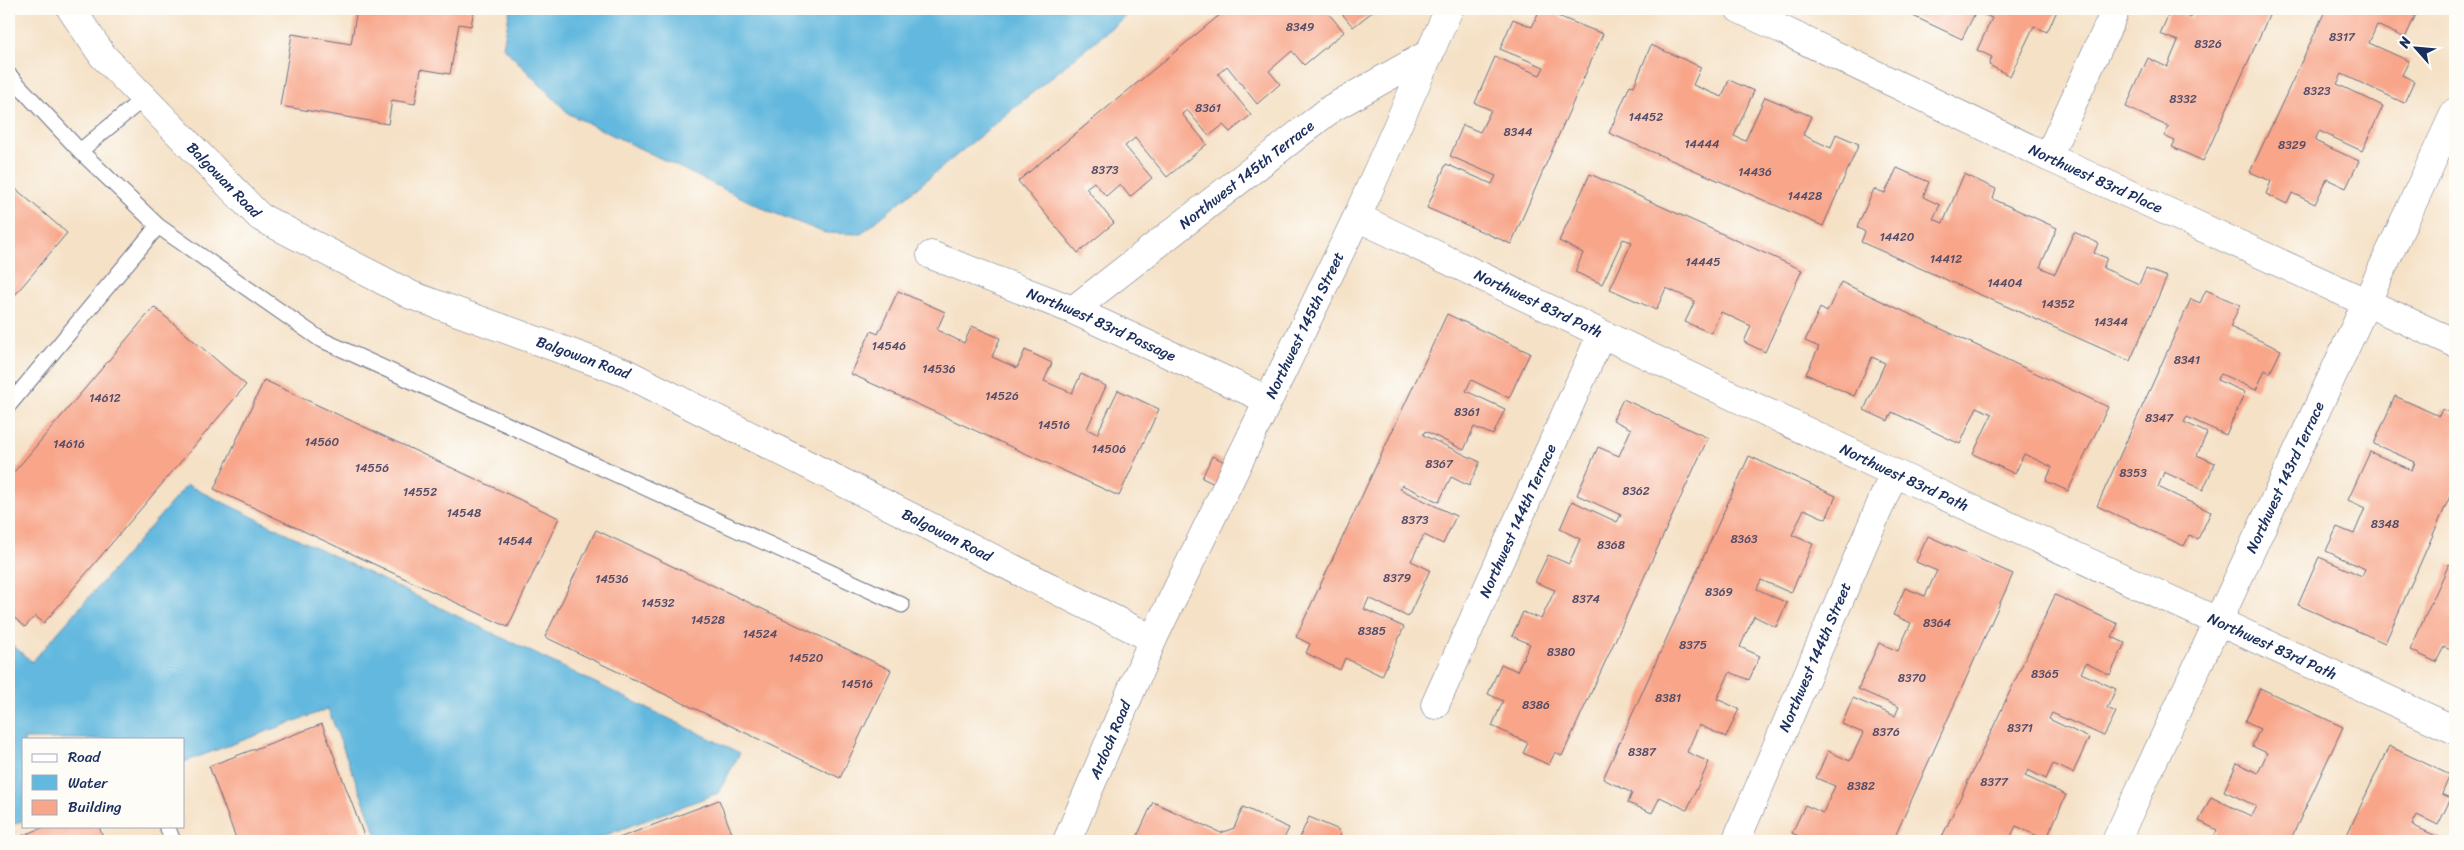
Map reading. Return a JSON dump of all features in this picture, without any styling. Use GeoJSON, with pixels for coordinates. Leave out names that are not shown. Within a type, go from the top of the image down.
{"type":"FeatureCollection","features":[{"type":"Feature","properties":{"kind":"street","name":"Balgowan Road"},"geometry":{"type":"LineString","coordinates":[[70,9],[103,56],[260,217],[412,294],[626,373],[1153,639]]}},
{"type":"Feature","properties":{"kind":"street","name":"Northwest 145th Street"},"geometry":{"type":"LineString","coordinates":[[1153,639],[1357,218],[1449,9]]}},
{"type":"Feature","properties":{"kind":"street","name":"Northwest 83rd Place"},"geometry":{"type":"LineString","coordinates":[[1739,9],[2048,157],[2455,343]]}},
{"type":"Feature","properties":{"kind":"street"},"geometry":{"type":"LineString","coordinates":[[2048,157],[2116,9]]}},
{"type":"Feature","properties":{"kind":"street","name":"Northwest 145th Terrace"},"geometry":{"type":"LineString","coordinates":[[1073,310],[1332,108],[1430,53]]}},
{"type":"Feature","properties":{"kind":"street","name":"Northwest 143rd Terrace"},"geometry":{"type":"LineString","coordinates":[[2116,841],[2455,112]]}},
{"type":"Feature","properties":{"kind":"street","name":"Northwest 83rd Path"},"geometry":{"type":"LineString","coordinates":[[1357,218],[1894,473],[2455,730]]}},
{"type":"Feature","properties":{"kind":"street","name":"Northwest 83rd Passage"},"geometry":{"type":"LineString","coordinates":[[931,255],[1073,310],[1268,400]]}},
{"type":"Feature","properties":{"kind":"street","name":"Northwest 144th Terrace"},"geometry":{"type":"LineString","coordinates":[[1435,705],[1600,335]]}},
{"type":"Feature","properties":{"kind":"street","name":"Northwest 144th Street"},"geometry":{"type":"LineString","coordinates":[[1736,841],[1894,473]]}},
{"type":"Feature","properties":{"kind":"street","name":"Ardoch Road"},"geometry":{"type":"LineString","coordinates":[[1067,841],[1153,639]]}},
{"type":"Feature","properties":{"kind":"lane"},"geometry":{"type":"LineString","coordinates":[[9,75],[80,152],[158,226],[320,339],[902,605]]}},
{"type":"Feature","properties":{"kind":"lane"},"geometry":{"type":"LineString","coordinates":[[80,152],[144,98]]}},
{"type":"Feature","properties":{"kind":"lane"},"geometry":{"type":"LineString","coordinates":[[9,405],[158,226]]}},
{"type":"Feature","properties":{"kind":"lane"},"geometry":{"type":"LineString","coordinates":[[168,828],[173,841]]}},
{"type":"Feature","properties":{"kind":"water"},"geometry":{"type":"Polygon","coordinates":[[[510,9],[1134,9],[861,234],[825,233],[769,211],[569,114],[503,47],[510,9]]]}},
{"type":"Feature","properties":{"kind":"water"},"geometry":{"type":"Polygon","coordinates":[[[187,485],[740,753],[718,793],[590,841],[379,841],[328,709],[185,762],[185,738],[22,738],[22,821],[9,826],[9,642],[32,662],[187,485]]]}},
{"type":"Feature","properties":{"kind":"building"},"geometry":{"type":"Polygon","coordinates":[[[357,9],[474,9],[471,26],[459,24],[450,74],[421,69],[415,104],[392,100],[388,124],[280,106],[292,34],[351,44],[357,9]]]}},
{"type":"Feature","properties":{"kind":"building"},"geometry":{"type":"Polygon","coordinates":[[[1227,9],[1325,9],[1344,32],[1304,65],[1292,51],[1269,71],[1280,84],[1257,104],[1227,66],[1218,74],[1251,115],[1230,132],[1223,125],[1209,136],[1187,110],[1182,114],[1207,144],[1167,177],[1135,138],[1125,146],[1152,178],[1130,197],[1120,184],[1106,196],[1094,182],[1086,188],[1114,223],[1078,253],[1018,181],[1227,9]]]}},
{"type":"Feature","properties":{"kind":"building"},"geometry":{"type":"Polygon","coordinates":[[[1338,9],[1376,9],[1353,27],[1338,9]]]}},
{"type":"Feature","properties":{"kind":"building"},"geometry":{"type":"Polygon","coordinates":[[[1540,9],[1603,34],[1511,244],[1427,208],[1446,164],[1492,184],[1496,176],[1450,156],[1463,125],[1480,132],[1491,110],[1475,103],[1495,57],[1540,75],[1544,67],[1500,49],[1513,19],[1532,27],[1540,9]]]}},
{"type":"Feature","properties":{"kind":"building"},"geometry":{"type":"Polygon","coordinates":[[[1917,9],[2058,9],[2047,32],[2034,26],[2010,76],[1989,65],[1992,57],[1977,50],[1992,18],[1976,11],[1962,39],[1913,16],[1917,9]]]}},
{"type":"Feature","properties":{"kind":"building"},"geometry":{"type":"Polygon","coordinates":[[[2171,9],[2191,18],[2195,9],[2272,9],[2203,161],[2172,147],[2175,141],[2164,136],[2169,127],[2126,107],[2148,58],[2167,67],[2178,41],[2160,34],[2171,9]]]}},
{"type":"Feature","properties":{"kind":"building"},"geometry":{"type":"Polygon","coordinates":[[[2326,9],[2411,9],[2417,12],[2405,38],[2377,25],[2369,43],[2409,61],[2402,75],[2414,81],[2404,103],[2342,74],[2337,84],[2383,106],[2362,151],[2319,131],[2315,141],[2359,161],[2346,188],[2327,179],[2315,204],[2292,193],[2287,204],[2266,194],[2271,181],[2250,172],[2326,9]]]}},
{"type":"Feature","properties":{"kind":"building"},"geometry":{"type":"Polygon","coordinates":[[[1651,45],[1701,67],[1693,85],[1722,97],[1729,80],[1754,91],[1734,136],[1745,141],[1765,97],[1811,116],[1803,135],[1831,148],[1836,134],[1859,144],[1823,226],[1609,133],[1630,85],[1634,86],[1651,45]]]}},
{"type":"Feature","properties":{"kind":"building"},"geometry":{"type":"Polygon","coordinates":[[[1897,168],[1929,182],[1923,197],[1940,205],[1933,219],[1943,223],[1964,174],[1996,189],[1993,199],[2057,228],[2040,267],[2055,274],[2074,232],[2098,243],[2094,253],[2107,258],[2103,268],[2139,284],[2146,269],[2167,277],[2130,361],[1861,242],[1865,232],[1857,227],[1874,189],[1885,193],[1897,168]]]}},
{"type":"Feature","properties":{"kind":"building"},"geometry":{"type":"Polygon","coordinates":[[[1590,174],[1802,270],[1765,352],[1744,342],[1751,326],[1721,312],[1711,333],[1685,322],[1695,301],[1666,288],[1656,310],[1610,289],[1632,242],[1623,239],[1602,284],[1575,272],[1583,253],[1559,241],[1590,174]]]}},
{"type":"Feature","properties":{"kind":"building"},"geometry":{"type":"Polygon","coordinates":[[[9,183],[67,233],[9,302],[9,183]]]}},
{"type":"Feature","properties":{"kind":"building"},"geometry":{"type":"Polygon","coordinates":[[[1841,282],[2108,407],[2068,491],[2046,481],[2052,467],[2024,454],[2015,474],[1973,454],[1992,414],[1977,407],[1960,444],[1892,412],[1888,421],[1864,410],[1885,363],[1872,357],[1854,396],[1806,374],[1819,347],[1805,341],[1820,308],[1827,312],[1841,282]]]}},
{"type":"Feature","properties":{"kind":"building"},"geometry":{"type":"Polygon","coordinates":[[[2206,290],[2240,305],[2230,327],[2281,350],[2270,373],[2265,370],[2256,390],[2221,374],[2217,380],[2245,392],[2226,435],[2187,417],[2184,422],[2207,433],[2197,455],[2215,463],[2203,490],[2164,472],[2158,487],[2211,512],[2198,539],[2189,536],[2184,546],[2097,506],[2191,299],[2200,303],[2206,290]]]}},
{"type":"Feature","properties":{"kind":"building"},"geometry":{"type":"Polygon","coordinates":[[[898,291],[945,312],[937,330],[964,343],[972,326],[1000,338],[992,357],[1017,368],[1025,350],[1052,363],[1044,381],[1072,393],[1081,374],[1106,386],[1087,429],[1097,434],[1118,390],[1159,409],[1119,496],[851,374],[871,331],[878,334],[898,291]]]}},
{"type":"Feature","properties":{"kind":"building"},"geometry":{"type":"Polygon","coordinates":[[[154,307],[246,385],[44,623],[35,616],[25,627],[9,613],[9,478],[154,307]]]}},
{"type":"Feature","properties":{"kind":"building"},"geometry":{"type":"Polygon","coordinates":[[[1447,314],[1530,353],[1509,398],[1471,380],[1466,391],[1505,409],[1493,435],[1474,427],[1464,450],[1425,431],[1423,435],[1480,462],[1469,486],[1451,477],[1439,502],[1402,485],[1400,489],[1456,516],[1443,544],[1424,535],[1411,561],[1430,570],[1408,617],[1369,598],[1364,609],[1404,627],[1382,676],[1345,658],[1340,670],[1306,653],[1310,644],[1296,637],[1447,314]]]}},
{"type":"Feature","properties":{"kind":"building"},"geometry":{"type":"Polygon","coordinates":[[[264,380],[559,518],[508,627],[214,489],[264,380]]]}},
{"type":"Feature","properties":{"kind":"building"},"geometry":{"type":"Polygon","coordinates":[[[2395,396],[2439,416],[2442,409],[2455,415],[2455,485],[2385,643],[2298,605],[2319,557],[2362,576],[2365,569],[2326,551],[2337,527],[2354,534],[2365,508],[2348,500],[2370,452],[2412,470],[2415,462],[2374,444],[2395,396]]]}},
{"type":"Feature","properties":{"kind":"building"},"geometry":{"type":"Polygon","coordinates":[[[1623,399],[1708,438],[1562,756],[1555,752],[1549,765],[1523,753],[1528,743],[1492,726],[1503,701],[1488,694],[1501,664],[1517,671],[1530,644],[1512,636],[1523,612],[1541,619],[1555,590],[1535,582],[1548,555],[1569,564],[1580,539],[1560,529],[1572,501],[1617,522],[1621,515],[1577,495],[1598,447],[1619,456],[1631,429],[1613,420],[1623,399]]]}},
{"type":"Feature","properties":{"kind":"building"},"geometry":{"type":"Polygon","coordinates":[[[1212,456],[1234,466],[1223,488],[1202,478],[1212,456]]]}},
{"type":"Feature","properties":{"kind":"building"},"geometry":{"type":"Polygon","coordinates":[[[1749,456],[1836,496],[1826,519],[1804,509],[1792,535],[1813,544],[1791,593],[1761,580],[1757,589],[1787,603],[1776,627],[1754,616],[1740,647],[1760,656],[1749,680],[1730,672],[1717,699],[1739,709],[1726,737],[1699,725],[1687,752],[1709,762],[1687,810],[1660,797],[1652,813],[1628,803],[1632,793],[1603,779],[1749,456]]]}},
{"type":"Feature","properties":{"kind":"building"},"geometry":{"type":"Polygon","coordinates":[[[596,530],[891,670],[840,778],[545,637],[596,530]]]}},
{"type":"Feature","properties":{"kind":"building"},"geometry":{"type":"Polygon","coordinates":[[[1928,536],[2013,574],[1893,841],[1809,841],[1792,833],[1805,805],[1823,813],[1835,786],[1816,778],[1828,751],[1850,761],[1863,733],[1842,724],[1853,698],[1895,716],[1899,707],[1858,689],[1879,643],[1898,651],[1911,623],[1893,615],[1905,588],[1925,596],[1937,571],[1916,562],[1928,536]]]}},
{"type":"Feature","properties":{"kind":"building"},"geometry":{"type":"Polygon","coordinates":[[[2449,564],[2455,567],[2455,652],[2444,647],[2436,662],[2410,650],[2449,564]]]}},
{"type":"Feature","properties":{"kind":"building"},"geometry":{"type":"Polygon","coordinates":[[[2055,595],[2118,624],[2112,637],[2125,643],[2110,675],[2086,663],[2081,673],[2116,689],[2107,708],[2116,712],[2104,736],[2052,713],[2049,719],[2089,738],[2073,773],[2053,764],[2046,779],[2028,770],[2025,776],[2066,795],[2046,840],[2016,826],[2010,839],[2016,841],[1940,841],[2055,595]]]}},
{"type":"Feature","properties":{"kind":"building"},"geometry":{"type":"Polygon","coordinates":[[[2260,688],[2343,727],[2290,841],[2212,841],[2217,830],[2199,821],[2211,797],[2251,816],[2256,806],[2224,791],[2237,763],[2258,773],[2267,753],[2252,746],[2260,729],[2245,722],[2260,688]]]}},
{"type":"Feature","properties":{"kind":"building"},"geometry":{"type":"Polygon","coordinates":[[[322,724],[366,841],[237,841],[209,766],[322,724]]]}},
{"type":"Feature","properties":{"kind":"building"},"geometry":{"type":"Polygon","coordinates":[[[2389,746],[2450,775],[2442,794],[2451,798],[2438,825],[2417,815],[2412,825],[2447,841],[2344,841],[2389,746]]]}},
{"type":"Feature","properties":{"kind":"building"},"geometry":{"type":"Polygon","coordinates":[[[719,800],[735,841],[611,841],[719,800]]]}},
{"type":"Feature","properties":{"kind":"building"},"geometry":{"type":"Polygon","coordinates":[[[1153,802],[1221,833],[1234,828],[1243,807],[1289,828],[1283,841],[1135,841],[1153,802]]]}},
{"type":"Feature","properties":{"kind":"building"},"geometry":{"type":"Polygon","coordinates":[[[1309,817],[1339,830],[1342,841],[1298,841],[1309,817]]]}},
{"type":"Feature","properties":{"kind":"building"},"geometry":{"type":"Polygon","coordinates":[[[42,828],[100,828],[104,841],[9,841],[42,828]]]}}]}
